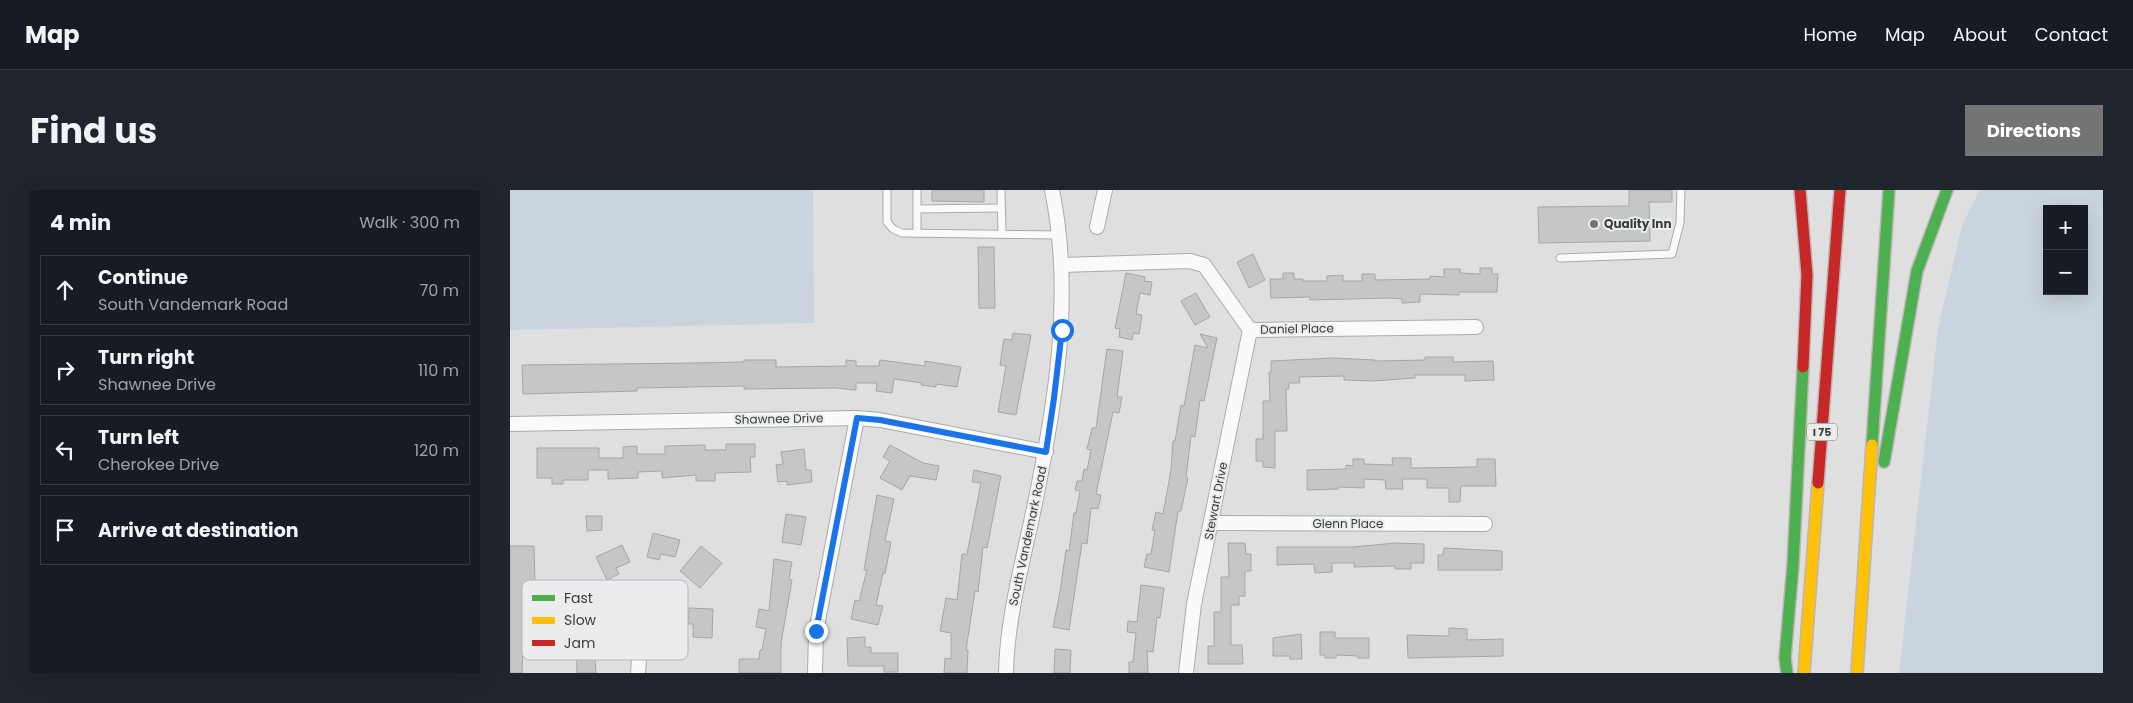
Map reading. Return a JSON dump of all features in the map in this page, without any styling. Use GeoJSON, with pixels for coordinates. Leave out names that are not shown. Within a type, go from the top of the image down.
{"type":"FeatureCollection","features":[{"type":"Feature","properties":{"kind":"highway"},"geometry":{"type":"LineString","coordinates":[[1787,673],[1786,658],[1793,565],[1807,275],[1800,190]]}},
{"type":"Feature","properties":{"kind":"highway","name":"I 75"},"geometry":{"type":"LineString","coordinates":[[1804,673],[1840,190]]}},
{"type":"Feature","properties":{"kind":"highway"},"geometry":{"type":"LineString","coordinates":[[1856,673],[1890,190]]}},
{"type":"Feature","properties":{"kind":"highway"},"geometry":{"type":"LineString","coordinates":[[1860,603],[1917,271],[1948,190]]}},
{"type":"Feature","properties":{"kind":"street","name":"South Vandemark Road"},"geometry":{"type":"LineString","coordinates":[[1006,673],[1011,615],[1046,452],[1062,330],[1062,265],[1052,190]]}},
{"type":"Feature","properties":{"kind":"street"},"geometry":{"type":"LineString","coordinates":[[1097,228],[1105,190]]}},
{"type":"Feature","properties":{"kind":"street","name":"Daniel Place"},"geometry":{"type":"LineString","coordinates":[[1062,265],[1190,261],[1204,265],[1250,330],[1476,327]]}},
{"type":"Feature","properties":{"kind":"street","name":"Stewart Drive"},"geometry":{"type":"LineString","coordinates":[[1186,673],[1194,604],[1250,330]]}},
{"type":"Feature","properties":{"kind":"street"},"geometry":{"type":"LineString","coordinates":[[815,673],[816,631],[857,418]]}},
{"type":"Feature","properties":{"kind":"street","name":"Shawnee Drive"},"geometry":{"type":"LineString","coordinates":[[510,424],[857,418],[880,420],[1046,452]]}},
{"type":"Feature","properties":{"kind":"street","name":"Glenn Place"},"geometry":{"type":"LineString","coordinates":[[1212,523],[1485,524]]}},
{"type":"Feature","properties":{"kind":"street"},"geometry":{"type":"LineString","coordinates":[[638,673],[639,660]]}},
{"type":"Feature","properties":{"kind":"lane"},"geometry":{"type":"LineString","coordinates":[[887,190],[887,222],[893,229],[902,233],[1059,235]]}},
{"type":"Feature","properties":{"kind":"lane"},"geometry":{"type":"LineString","coordinates":[[917,190],[917,233]]}},
{"type":"Feature","properties":{"kind":"lane"},"geometry":{"type":"LineString","coordinates":[[1001,190],[1002,234]]}},
{"type":"Feature","properties":{"kind":"lane"},"geometry":{"type":"LineString","coordinates":[[1560,258],[1672,254],[1680,223],[1681,190]]}},
{"type":"Feature","properties":{"kind":"lane"},"geometry":{"type":"LineString","coordinates":[[917,209],[1001,208]]}},
{"type":"Feature","properties":{"kind":"shaded area"},"geometry":{"type":"Polygon","coordinates":[[[510,190],[813,190],[814,323],[510,330],[510,190]]]}},
{"type":"Feature","properties":{"kind":"shaded area"},"geometry":{"type":"Polygon","coordinates":[[[1980,190],[2103,190],[2103,673],[1899,673],[1938,329],[1962,225],[1980,190]]]}},
{"type":"Feature","properties":{"kind":"building"},"geometry":{"type":"Polygon","coordinates":[[[932,190],[984,190],[984,202],[932,201],[932,190]]]}},
{"type":"Feature","properties":{"kind":"building","name":"Quality Inn"},"geometry":{"type":"Polygon","coordinates":[[[1629,190],[1672,190],[1672,202],[1649,202],[1650,241],[1539,243],[1538,207],[1629,206],[1629,190]]]}},
{"type":"Feature","properties":{"kind":"building"},"geometry":{"type":"Polygon","coordinates":[[[978,247],[994,247],[995,308],[979,308],[978,247]]]}},
{"type":"Feature","properties":{"kind":"building"},"geometry":{"type":"Polygon","coordinates":[[[1253,254],[1265,280],[1249,288],[1237,262],[1253,254]]]}},
{"type":"Feature","properties":{"kind":"building"},"geometry":{"type":"Polygon","coordinates":[[[1480,268],[1492,268],[1492,274],[1498,274],[1497,292],[1459,292],[1459,295],[1420,294],[1420,302],[1402,303],[1402,299],[1390,298],[1310,300],[1310,297],[1271,298],[1270,279],[1283,279],[1283,273],[1294,273],[1294,279],[1303,279],[1303,281],[1327,281],[1327,276],[1343,275],[1343,281],[1362,281],[1362,274],[1375,274],[1375,280],[1430,279],[1430,276],[1444,277],[1444,269],[1460,269],[1460,273],[1480,274],[1480,268]]]}},
{"type":"Feature","properties":{"kind":"building"},"geometry":{"type":"Polygon","coordinates":[[[1126,273],[1145,277],[1144,281],[1152,282],[1150,295],[1140,293],[1136,314],[1142,315],[1139,334],[1133,333],[1132,340],[1119,337],[1120,329],[1115,328],[1126,273]]]}},
{"type":"Feature","properties":{"kind":"building"},"geometry":{"type":"Polygon","coordinates":[[[1196,293],[1210,317],[1195,325],[1181,301],[1196,293]]]}},
{"type":"Feature","properties":{"kind":"building"},"geometry":{"type":"Polygon","coordinates":[[[1013,333],[1031,335],[1016,415],[998,412],[1006,366],[1000,365],[1004,339],[1012,340],[1013,333]]]}},
{"type":"Feature","properties":{"kind":"building"},"geometry":{"type":"Polygon","coordinates":[[[1200,334],[1217,338],[1204,401],[1200,400],[1195,437],[1191,436],[1186,477],[1188,478],[1181,511],[1178,511],[1169,572],[1144,567],[1147,554],[1151,554],[1155,530],[1152,530],[1156,512],[1163,514],[1171,470],[1173,441],[1175,441],[1181,405],[1184,406],[1195,345],[1208,348],[1200,334]]]}},
{"type":"Feature","properties":{"kind":"building"},"geometry":{"type":"Polygon","coordinates":[[[1107,349],[1123,351],[1117,397],[1122,397],[1119,413],[1113,412],[1096,494],[1101,495],[1098,509],[1091,508],[1087,544],[1082,543],[1069,630],[1053,627],[1066,550],[1069,551],[1074,513],[1076,513],[1080,491],[1075,490],[1077,481],[1082,481],[1084,469],[1087,470],[1091,450],[1087,449],[1092,428],[1096,428],[1107,349]]]}},
{"type":"Feature","properties":{"kind":"building"},"geometry":{"type":"Polygon","coordinates":[[[1425,357],[1453,357],[1453,362],[1493,361],[1494,380],[1465,381],[1465,375],[1415,375],[1415,378],[1374,381],[1344,380],[1344,376],[1299,377],[1300,383],[1289,383],[1289,389],[1286,389],[1287,431],[1275,431],[1275,468],[1263,467],[1263,461],[1256,461],[1256,439],[1263,439],[1263,401],[1270,401],[1269,372],[1271,372],[1271,361],[1333,358],[1375,361],[1425,360],[1425,357]]]}},
{"type":"Feature","properties":{"kind":"building"},"geometry":{"type":"Polygon","coordinates":[[[744,360],[776,360],[776,367],[846,366],[846,360],[856,361],[856,366],[879,366],[880,360],[925,366],[925,361],[961,367],[957,387],[936,384],[936,387],[894,379],[892,393],[876,391],[877,383],[856,383],[856,390],[835,388],[744,389],[744,386],[637,388],[637,391],[523,394],[522,365],[744,362],[744,360]]]}},
{"type":"Feature","properties":{"kind":"building"},"geometry":{"type":"Polygon","coordinates":[[[726,444],[755,444],[755,457],[750,457],[751,472],[715,473],[715,481],[696,481],[696,475],[662,478],[662,471],[638,472],[638,478],[608,479],[608,470],[588,470],[588,480],[563,480],[563,484],[552,484],[552,478],[537,478],[537,448],[599,448],[599,458],[623,458],[623,447],[637,446],[637,454],[665,454],[665,446],[705,445],[705,450],[726,450],[726,444]]]}},
{"type":"Feature","properties":{"kind":"building"},"geometry":{"type":"Polygon","coordinates":[[[890,445],[923,463],[939,466],[936,480],[910,476],[902,490],[880,478],[890,461],[883,457],[890,445]]]}},
{"type":"Feature","properties":{"kind":"building"},"geometry":{"type":"Polygon","coordinates":[[[804,449],[806,470],[811,470],[812,482],[787,485],[787,481],[778,482],[776,465],[783,464],[781,452],[804,449]]]}},
{"type":"Feature","properties":{"kind":"building"},"geometry":{"type":"Polygon","coordinates":[[[1392,458],[1411,458],[1411,468],[1477,467],[1477,459],[1495,459],[1496,486],[1461,486],[1460,502],[1449,502],[1449,488],[1427,488],[1427,479],[1402,479],[1403,489],[1386,489],[1385,480],[1364,479],[1364,488],[1338,487],[1338,489],[1307,490],[1307,470],[1346,469],[1346,465],[1353,466],[1353,459],[1364,459],[1364,464],[1393,465],[1392,458]]]}},
{"type":"Feature","properties":{"kind":"building"},"geometry":{"type":"Polygon","coordinates":[[[974,470],[1001,476],[987,548],[983,547],[978,592],[975,591],[966,650],[968,650],[967,673],[944,673],[945,658],[951,659],[951,633],[940,631],[946,598],[957,600],[962,554],[967,554],[981,483],[972,482],[974,470]]]}},
{"type":"Feature","properties":{"kind":"building"},"geometry":{"type":"Polygon","coordinates":[[[877,495],[894,499],[885,541],[891,542],[885,574],[883,573],[876,605],[883,606],[878,625],[851,619],[855,600],[859,601],[867,570],[864,570],[877,495]]]}},
{"type":"Feature","properties":{"kind":"building"},"geometry":{"type":"Polygon","coordinates":[[[786,514],[806,517],[801,545],[782,542],[786,514]]]}},
{"type":"Feature","properties":{"kind":"building"},"geometry":{"type":"Polygon","coordinates":[[[586,516],[602,516],[602,530],[587,531],[586,516]]]}},
{"type":"Feature","properties":{"kind":"building"},"geometry":{"type":"Polygon","coordinates":[[[653,533],[680,540],[675,557],[661,554],[659,560],[647,557],[653,533]]]}},
{"type":"Feature","properties":{"kind":"building"},"geometry":{"type":"Polygon","coordinates":[[[1228,543],[1245,543],[1246,554],[1251,554],[1251,571],[1245,571],[1245,596],[1239,596],[1239,605],[1231,605],[1231,645],[1242,645],[1243,664],[1208,664],[1208,646],[1214,646],[1214,612],[1221,612],[1221,577],[1229,577],[1228,543]]]}},
{"type":"Feature","properties":{"kind":"building"},"geometry":{"type":"Polygon","coordinates":[[[1396,543],[1424,544],[1424,563],[1411,563],[1411,569],[1395,569],[1395,566],[1354,567],[1354,563],[1332,563],[1332,572],[1315,573],[1314,564],[1277,565],[1277,547],[1353,547],[1396,543]]]}},
{"type":"Feature","properties":{"kind":"building"},"geometry":{"type":"Polygon","coordinates":[[[622,545],[630,562],[616,568],[619,574],[607,580],[596,557],[622,545]]]}},
{"type":"Feature","properties":{"kind":"building"},"geometry":{"type":"Polygon","coordinates":[[[510,546],[534,546],[535,580],[522,580],[522,673],[510,673],[510,546]]]}},
{"type":"Feature","properties":{"kind":"building"},"geometry":{"type":"Polygon","coordinates":[[[701,546],[722,563],[700,588],[680,571],[701,546]]]}},
{"type":"Feature","properties":{"kind":"building"},"geometry":{"type":"Polygon","coordinates":[[[1444,548],[1502,551],[1502,570],[1438,570],[1438,555],[1443,555],[1444,548]]]}},
{"type":"Feature","properties":{"kind":"building"},"geometry":{"type":"Polygon","coordinates":[[[774,559],[792,562],[789,579],[792,580],[781,643],[781,673],[739,673],[739,659],[759,659],[760,650],[762,650],[766,629],[756,627],[759,609],[769,611],[774,559]]]}},
{"type":"Feature","properties":{"kind":"building"},"geometry":{"type":"Polygon","coordinates":[[[1141,585],[1164,588],[1160,618],[1157,617],[1153,652],[1147,651],[1148,673],[1129,673],[1129,662],[1133,662],[1136,633],[1127,632],[1128,621],[1137,622],[1141,585]]]}},
{"type":"Feature","properties":{"kind":"building"},"geometry":{"type":"Polygon","coordinates":[[[689,608],[713,609],[712,638],[693,637],[693,624],[688,624],[689,608]]]}},
{"type":"Feature","properties":{"kind":"building"},"geometry":{"type":"Polygon","coordinates":[[[1449,628],[1467,629],[1467,640],[1503,639],[1503,656],[1408,658],[1407,635],[1449,636],[1449,628]]]}},
{"type":"Feature","properties":{"kind":"building"},"geometry":{"type":"Polygon","coordinates":[[[1320,632],[1335,632],[1335,638],[1369,638],[1369,658],[1336,655],[1336,658],[1325,658],[1325,655],[1320,655],[1320,632]]]}},
{"type":"Feature","properties":{"kind":"building"},"geometry":{"type":"Polygon","coordinates":[[[1301,634],[1302,659],[1290,659],[1290,656],[1273,656],[1273,638],[1301,634]]]}},
{"type":"Feature","properties":{"kind":"building"},"geometry":{"type":"Polygon","coordinates":[[[865,637],[865,647],[871,647],[871,653],[898,653],[898,672],[884,672],[884,666],[848,666],[847,638],[865,637]]]}},
{"type":"Feature","properties":{"kind":"building"},"geometry":{"type":"Polygon","coordinates":[[[1055,649],[1071,650],[1070,673],[1054,673],[1055,649]]]}},
{"type":"Feature","properties":{"kind":"building"},"geometry":{"type":"Polygon","coordinates":[[[577,660],[595,660],[596,673],[577,673],[577,660]]]}},
{"type":"Feature","properties":{"kind":"traffic: fast"},"geometry":{"type":"LineString","coordinates":[[1872,445],[1889,190]]}},
{"type":"Feature","properties":{"kind":"traffic: fast"},"geometry":{"type":"LineString","coordinates":[[1884,462],[1917,271],[1947,190]]}},
{"type":"Feature","properties":{"kind":"traffic: fast"},"geometry":{"type":"LineString","coordinates":[[1787,673],[1785,658],[1793,565],[1803,367]]}},
{"type":"Feature","properties":{"kind":"traffic: slow"},"geometry":{"type":"LineString","coordinates":[[1857,673],[1872,445]]}},
{"type":"Feature","properties":{"kind":"traffic: slow"},"geometry":{"type":"LineString","coordinates":[[1804,673],[1818,483]]}},
{"type":"Feature","properties":{"kind":"traffic: jam"},"geometry":{"type":"LineString","coordinates":[[1800,190],[1807,275],[1803,367]]}},
{"type":"Feature","properties":{"kind":"traffic: jam"},"geometry":{"type":"LineString","coordinates":[[1818,483],[1840,190]]}},
{"type":"Feature","properties":{"kind":"place","name":"Quality Inn"},"geometry":{"type":"Point","coordinates":[1594,224]}},
{"type":"Feature","properties":{"kind":"route"},"geometry":{"type":"LineString","coordinates":[[816,631],[857,418],[880,420],[1046,452],[1062,330]]}}]}
